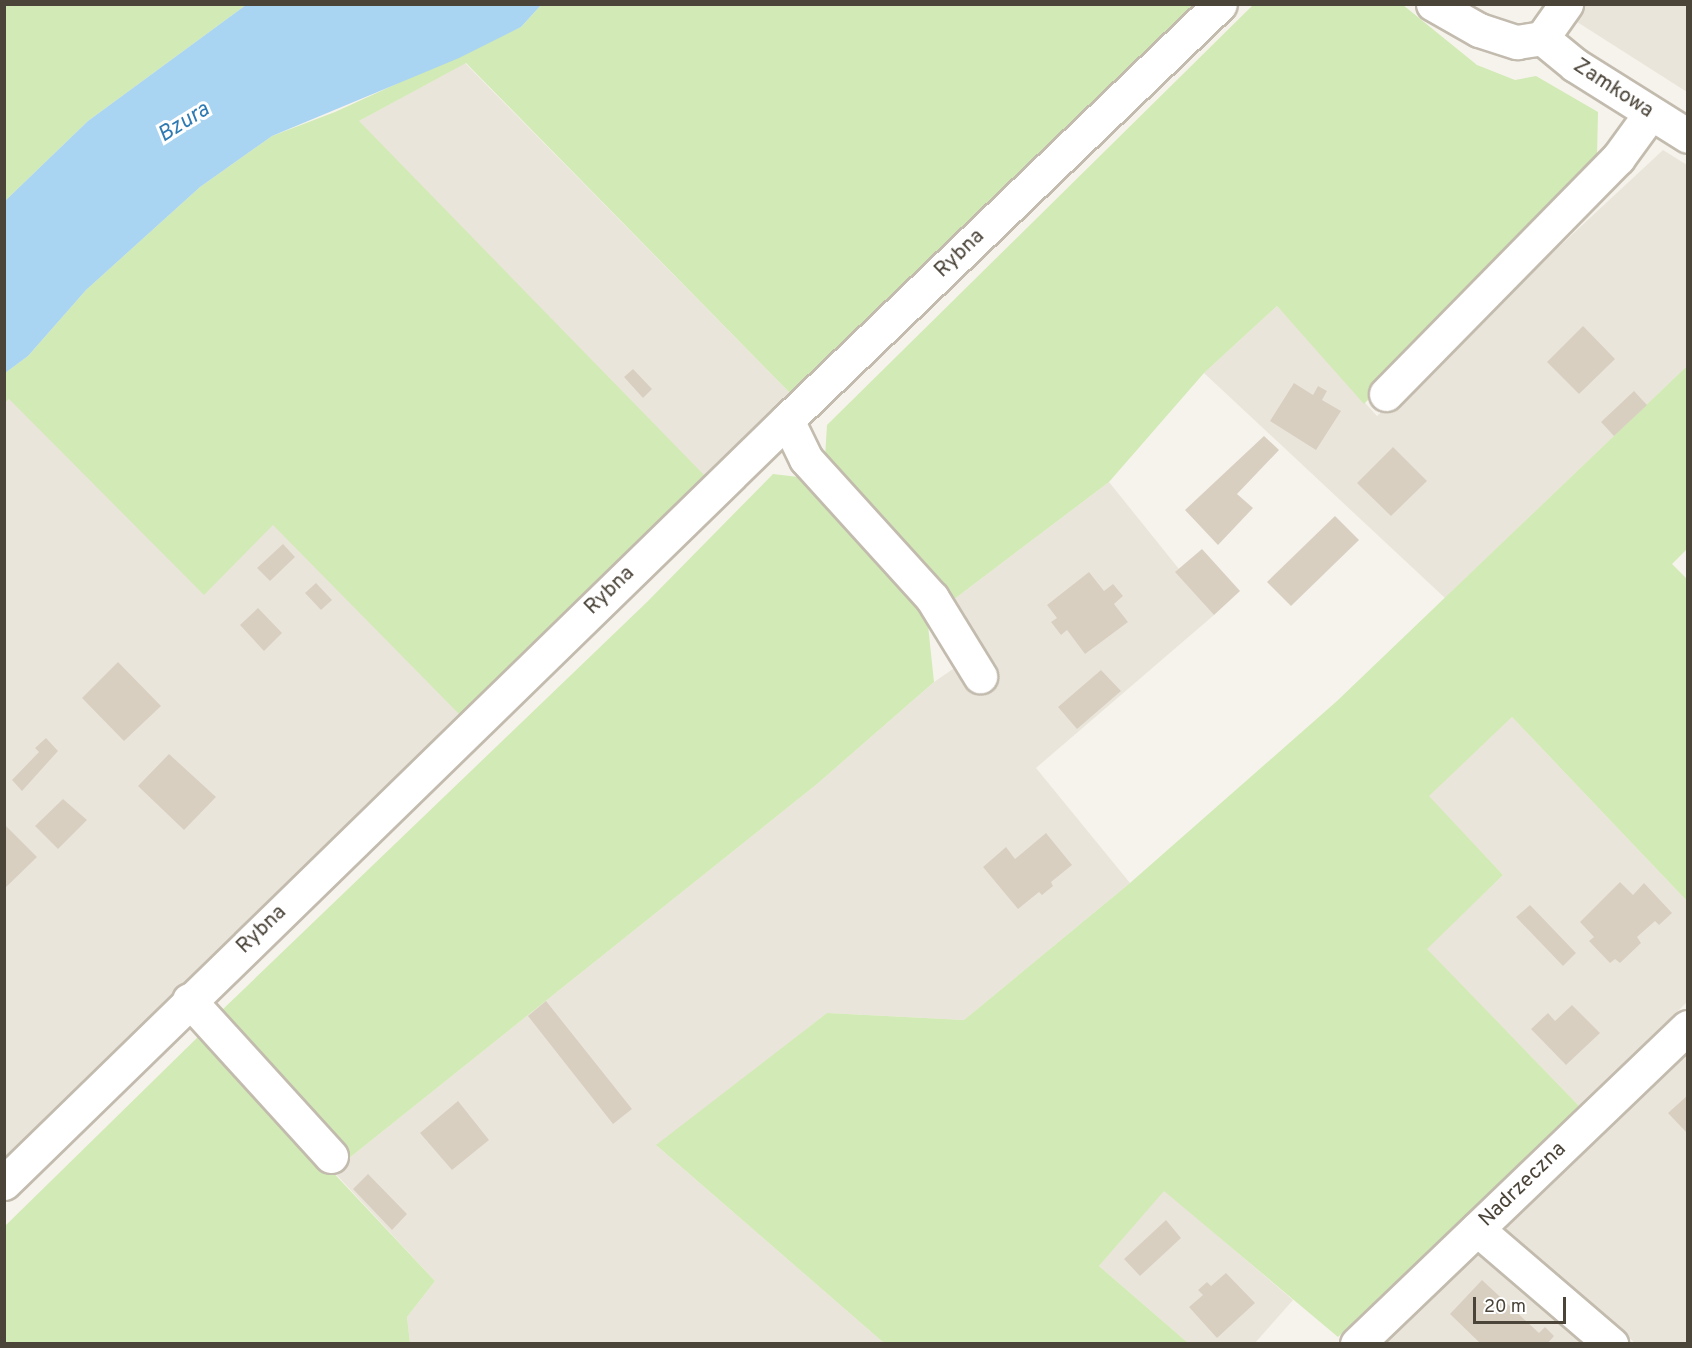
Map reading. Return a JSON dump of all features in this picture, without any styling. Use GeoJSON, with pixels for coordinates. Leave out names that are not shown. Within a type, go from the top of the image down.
{"type":"FeatureCollection","features":[{"type":"Feature","properties":{"kind":"street","name":"Rybna"},"geometry":{"type":"LineString","coordinates":[[4,1183],[189,1000],[787,420],[1220,4]]}},
{"type":"Feature","properties":{"kind":"street"},"geometry":{"type":"LineString","coordinates":[[1433,4],[1479,30],[1517,42],[1542,38],[1566,4]]}},
{"type":"Feature","properties":{"kind":"street","name":"Zamkowa"},"geometry":{"type":"LineString","coordinates":[[1542,38],[1575,65],[1688,136]]}},
{"type":"Feature","properties":{"kind":"street"},"geometry":{"type":"LineString","coordinates":[[1386,394],[1618,158],[1650,114]]}},
{"type":"Feature","properties":{"kind":"street"},"geometry":{"type":"LineString","coordinates":[[787,420],[807,459],[932,598],[980,676]]}},
{"type":"Feature","properties":{"kind":"street"},"geometry":{"type":"LineString","coordinates":[[189,1000],[331,1156]]}},
{"type":"Feature","properties":{"kind":"street","name":"Nadrzeczna"},"geometry":{"type":"LineString","coordinates":[[1357,1344],[1688,1027]]}},
{"type":"Feature","properties":{"kind":"street"},"geometry":{"type":"LineString","coordinates":[[1477,1229],[1611,1344]]}},
{"type":"Feature","properties":{"kind":"shaded area"},"geometry":{"type":"Polygon","coordinates":[[[1585,5],[1687,5],[1687,92],[1574,20],[1585,5]]]}},
{"type":"Feature","properties":{"kind":"shaded area"},"geometry":{"type":"Polygon","coordinates":[[[465,63],[790,393],[423,754],[5,1158],[5,403],[114,304],[359,121],[465,63]]]}},
{"type":"Feature","properties":{"kind":"shaded area"},"geometry":{"type":"Polygon","coordinates":[[[1663,150],[1687,165],[1687,366],[1445,598],[1204,373],[1277,306],[1377,416],[1663,150]]]}},
{"type":"Feature","properties":{"kind":"shaded area"},"geometry":{"type":"Polygon","coordinates":[[[1109,482],[1179,569],[1176,572],[1214,615],[1036,768],[1130,883],[964,1020],[827,1013],[657,1146],[884,1343],[410,1343],[407,1317],[435,1281],[333,1171],[817,784],[934,682],[953,669],[953,600],[1109,482]]]}},
{"type":"Feature","properties":{"kind":"shaded area"},"geometry":{"type":"Polygon","coordinates":[[[1512,717],[1687,901],[1687,1002],[1581,1108],[1426,949],[1503,875],[1428,796],[1512,717]]]}},
{"type":"Feature","properties":{"kind":"shaded area"},"geometry":{"type":"Polygon","coordinates":[[[1687,1044],[1687,1343],[1635,1343],[1502,1229],[1503,1218],[1687,1044]]]}},
{"type":"Feature","properties":{"kind":"shaded area"},"geometry":{"type":"Polygon","coordinates":[[[1164,1190],[1293,1300],[1255,1343],[1188,1343],[1099,1266],[1164,1190]]]}},
{"type":"Feature","properties":{"kind":"shaded area"},"geometry":{"type":"Polygon","coordinates":[[[1476,1246],[1590,1344],[1372,1344],[1476,1246]]]}},
{"type":"Feature","properties":{"kind":"green space"},"geometry":{"type":"Polygon","coordinates":[[[5,5],[246,5],[88,121],[5,201],[5,5]]]}},
{"type":"Feature","properties":{"kind":"green space"},"geometry":{"type":"Polygon","coordinates":[[[541,5],[1200,5],[790,393],[466,63],[359,121],[704,475],[461,716],[273,525],[204,595],[9,399],[5,403],[5,373],[28,356],[86,290],[200,187],[272,136],[335,112],[521,27],[541,5]]]}},
{"type":"Feature","properties":{"kind":"green space"},"geometry":{"type":"Polygon","coordinates":[[[1253,5],[1403,5],[1477,65],[1515,80],[1536,76],[1598,112],[1597,157],[1364,404],[1277,306],[1204,373],[1109,482],[953,600],[825,458],[827,425],[1253,5]]]}},
{"type":"Feature","properties":{"kind":"green space"},"geometry":{"type":"Polygon","coordinates":[[[1687,366],[1687,549],[1672,564],[1688,580],[1687,901],[1512,717],[1429,796],[1503,875],[1427,949],[1581,1108],[1338,1337],[1164,1191],[1099,1266],[1188,1343],[884,1343],[656,1145],[827,1013],[964,1020],[1130,883],[1337,701],[1687,366]]]}},
{"type":"Feature","properties":{"kind":"green space"},"geometry":{"type":"Polygon","coordinates":[[[773,474],[807,478],[927,616],[934,682],[817,784],[348,1159],[220,1012],[647,602],[773,474]]]}},
{"type":"Feature","properties":{"kind":"green space"},"geometry":{"type":"Polygon","coordinates":[[[202,1033],[435,1281],[407,1317],[410,1343],[5,1344],[5,1226],[202,1033]]]}},
{"type":"Feature","properties":{"kind":"water","name":"Bzura"},"geometry":{"type":"Polygon","coordinates":[[[246,5],[541,5],[521,27],[459,58],[272,136],[200,187],[86,290],[28,356],[5,373],[5,201],[88,121],[246,5]]]}},
{"type":"Feature","properties":{"kind":"building"},"geometry":{"type":"Polygon","coordinates":[[[1583,326],[1615,359],[1579,394],[1547,362],[1583,326]]]}},
{"type":"Feature","properties":{"kind":"building"},"geometry":{"type":"Polygon","coordinates":[[[633,369],[652,389],[643,398],[624,377],[633,369]]]}},
{"type":"Feature","properties":{"kind":"building"},"geometry":{"type":"Polygon","coordinates":[[[1294,383],[1313,395],[1318,386],[1327,391],[1322,400],[1341,411],[1316,450],[1270,421],[1294,383]]]}},
{"type":"Feature","properties":{"kind":"building"},"geometry":{"type":"Polygon","coordinates":[[[1634,391],[1647,405],[1614,436],[1601,422],[1634,391]]]}},
{"type":"Feature","properties":{"kind":"building"},"geometry":{"type":"Polygon","coordinates":[[[1264,436],[1279,450],[1237,494],[1253,508],[1218,545],[1185,510],[1264,436]]]}},
{"type":"Feature","properties":{"kind":"building"},"geometry":{"type":"Polygon","coordinates":[[[1393,447],[1427,481],[1391,516],[1357,483],[1393,447]]]}},
{"type":"Feature","properties":{"kind":"building"},"geometry":{"type":"Polygon","coordinates":[[[1335,516],[1359,540],[1291,606],[1267,582],[1335,516]]]}},
{"type":"Feature","properties":{"kind":"building"},"geometry":{"type":"Polygon","coordinates":[[[283,544],[295,557],[270,581],[257,568],[283,544]]]}},
{"type":"Feature","properties":{"kind":"building"},"geometry":{"type":"Polygon","coordinates":[[[1202,549],[1240,591],[1214,615],[1175,572],[1202,549]]]}},
{"type":"Feature","properties":{"kind":"building"},"geometry":{"type":"Polygon","coordinates":[[[1089,572],[1104,591],[1113,584],[1123,596],[1114,604],[1128,622],[1085,654],[1067,630],[1061,635],[1051,622],[1057,618],[1047,605],[1089,572]]]}},
{"type":"Feature","properties":{"kind":"building"},"geometry":{"type":"Polygon","coordinates":[[[316,583],[332,600],[321,610],[305,593],[316,583]]]}},
{"type":"Feature","properties":{"kind":"building"},"geometry":{"type":"Polygon","coordinates":[[[258,608],[282,633],[264,651],[240,625],[258,608]]]}},
{"type":"Feature","properties":{"kind":"building"},"geometry":{"type":"Polygon","coordinates":[[[118,662],[161,706],[124,741],[82,698],[118,662]]]}},
{"type":"Feature","properties":{"kind":"building"},"geometry":{"type":"Polygon","coordinates":[[[1101,670],[1121,691],[1077,729],[1058,707],[1101,670]]]}},
{"type":"Feature","properties":{"kind":"building"},"geometry":{"type":"Polygon","coordinates":[[[46,738],[58,751],[22,791],[12,780],[39,752],[35,748],[46,738]]]}},
{"type":"Feature","properties":{"kind":"building"},"geometry":{"type":"Polygon","coordinates":[[[169,754],[216,797],[184,830],[138,786],[169,754]]]}},
{"type":"Feature","properties":{"kind":"building"},"geometry":{"type":"Polygon","coordinates":[[[63,799],[87,820],[58,849],[35,826],[63,799]]]}},
{"type":"Feature","properties":{"kind":"building"},"geometry":{"type":"Polygon","coordinates":[[[4,824],[37,857],[4,889],[4,824]]]}},
{"type":"Feature","properties":{"kind":"building"},"geometry":{"type":"Polygon","coordinates":[[[1046,833],[1072,865],[1051,882],[1053,886],[1042,895],[1039,892],[1018,909],[983,867],[1006,847],[1015,859],[1046,833]]]}},
{"type":"Feature","properties":{"kind":"building"},"geometry":{"type":"Polygon","coordinates":[[[1620,882],[1633,895],[1644,883],[1672,913],[1659,925],[1655,921],[1637,937],[1641,943],[1620,963],[1615,959],[1610,963],[1589,941],[1594,937],[1580,922],[1620,882]]]}},
{"type":"Feature","properties":{"kind":"building"},"geometry":{"type":"Polygon","coordinates":[[[1530,905],[1576,953],[1563,966],[1516,917],[1530,905]]]}},
{"type":"Feature","properties":{"kind":"building"},"geometry":{"type":"Polygon","coordinates":[[[546,1001],[632,1109],[613,1124],[528,1016],[546,1001]]]}},
{"type":"Feature","properties":{"kind":"building"},"geometry":{"type":"Polygon","coordinates":[[[1572,1005],[1600,1033],[1566,1065],[1531,1029],[1548,1013],[1555,1021],[1572,1005]]]}},
{"type":"Feature","properties":{"kind":"building"},"geometry":{"type":"Polygon","coordinates":[[[1688,1095],[1688,1134],[1668,1113],[1688,1095]]]}},
{"type":"Feature","properties":{"kind":"building"},"geometry":{"type":"Polygon","coordinates":[[[458,1101],[489,1140],[452,1170],[420,1133],[458,1101]]]}},
{"type":"Feature","properties":{"kind":"building"},"geometry":{"type":"Polygon","coordinates":[[[368,1174],[407,1214],[392,1230],[353,1189],[368,1174]]]}},
{"type":"Feature","properties":{"kind":"building"},"geometry":{"type":"Polygon","coordinates":[[[1166,1220],[1181,1238],[1140,1276],[1124,1259],[1166,1220]]]}},
{"type":"Feature","properties":{"kind":"building"},"geometry":{"type":"Polygon","coordinates":[[[1226,1273],[1255,1303],[1217,1338],[1189,1307],[1203,1295],[1198,1290],[1207,1282],[1211,1286],[1226,1273]]]}},
{"type":"Feature","properties":{"kind":"building"},"geometry":{"type":"Polygon","coordinates":[[[1482,1280],[1539,1333],[1545,1327],[1554,1336],[1547,1344],[1481,1344],[1450,1314],[1482,1280]]]}}]}
